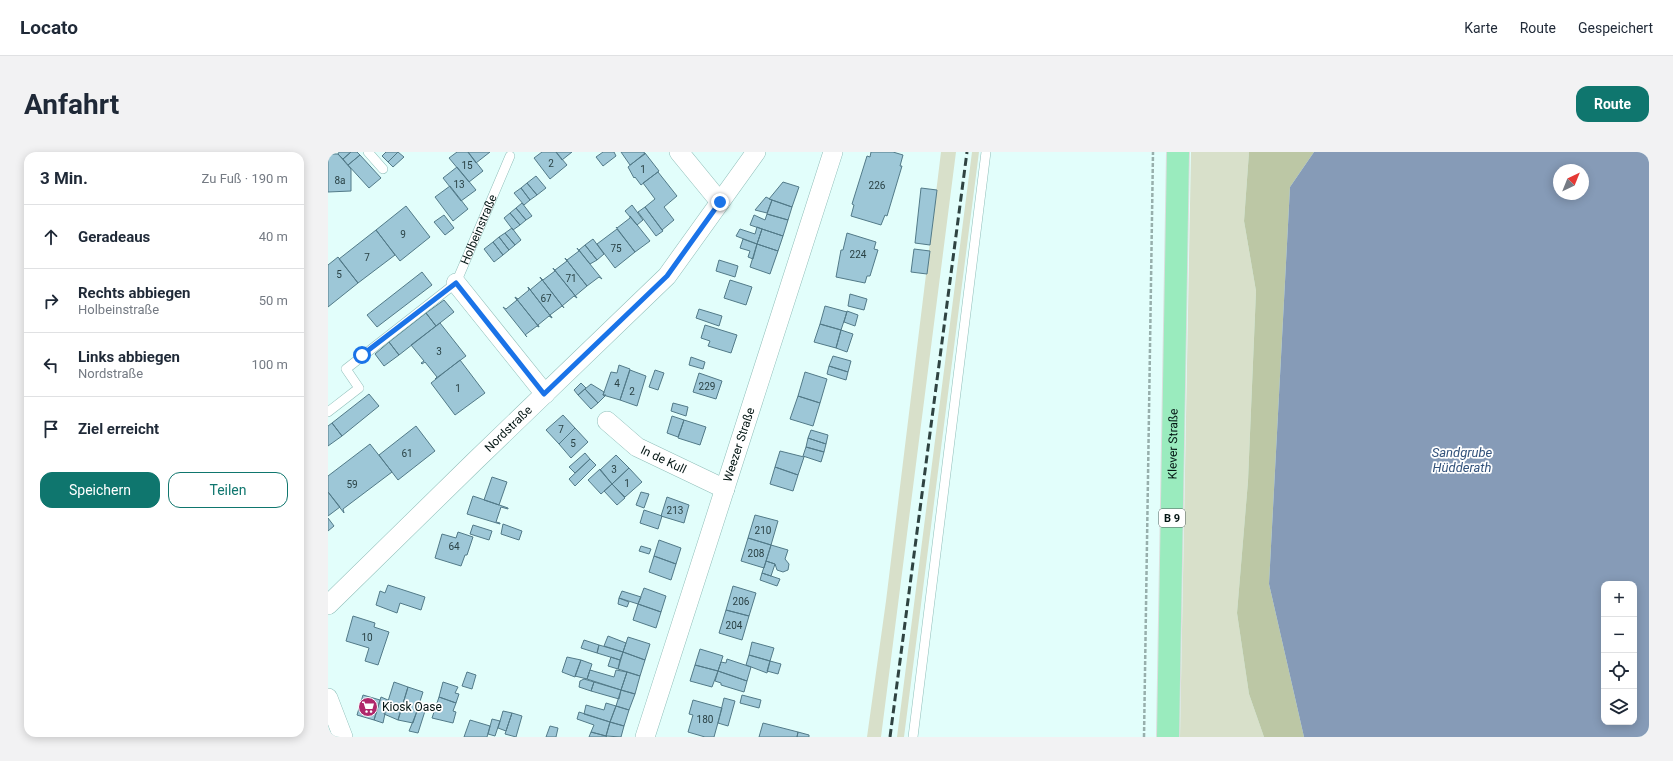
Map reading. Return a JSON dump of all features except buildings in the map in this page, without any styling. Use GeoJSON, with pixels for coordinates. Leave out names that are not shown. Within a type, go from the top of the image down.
{"type":"FeatureCollection","features":[{"type":"Feature","properties":{"kind":"main road","name":"Klever Straße"},"geometry":{"type":"LineString","coordinates":[[1168,737],[1178,152]]}},
{"type":"Feature","properties":{"kind":"street"},"geometry":{"type":"LineString","coordinates":[[679,152],[720,202]]}},
{"type":"Feature","properties":{"kind":"street","name":"Nordstraße"},"geometry":{"type":"LineString","coordinates":[[328,605],[667,276],[756,152]]}},
{"type":"Feature","properties":{"kind":"street","name":"Weezer Straße"},"geometry":{"type":"LineString","coordinates":[[645,737],[833,152]]}},
{"type":"Feature","properties":{"kind":"street"},"geometry":{"type":"LineString","coordinates":[[456,283],[544,394]]}},
{"type":"Feature","properties":{"kind":"street","name":"In de Kull"},"geometry":{"type":"LineString","coordinates":[[607,421],[637,447],[725,489]]}},
{"type":"Feature","properties":{"kind":"street"},"geometry":{"type":"LineString","coordinates":[[328,698],[343,737]]}},
{"type":"Feature","properties":{"kind":"lane"},"geometry":{"type":"LineString","coordinates":[[368,152],[383,169]]}},
{"type":"Feature","properties":{"kind":"lane"},"geometry":{"type":"LineString","coordinates":[[913,737],[986,152]]}},
{"type":"Feature","properties":{"kind":"lane","name":"Holbeinstraße"},"geometry":{"type":"LineString","coordinates":[[456,283],[510,156]]}},
{"type":"Feature","properties":{"kind":"lane"},"geometry":{"type":"LineString","coordinates":[[328,412],[359,388],[346,369],[456,283]]}},
{"type":"Feature","properties":{"kind":"path"},"geometry":{"type":"LineString","coordinates":[[1144,737],[1152,152]]}},
{"type":"Feature","properties":{"kind":"green space"},"geometry":{"type":"Polygon","coordinates":[[[941,152],[956,152],[881,737],[867,737],[886,601],[941,152]]]}},
{"type":"Feature","properties":{"kind":"green space"},"geometry":{"type":"Polygon","coordinates":[[[972,152],[979,152],[904,737],[897,737],[972,152]]]}},
{"type":"Feature","properties":{"kind":"green space"},"geometry":{"type":"Polygon","coordinates":[[[1191,152],[1249,152],[1244,221],[1256,291],[1248,481],[1237,613],[1249,694],[1264,737],[1180,737],[1191,152]]]}},
{"type":"Feature","properties":{"kind":"green space"},"geometry":{"type":"Polygon","coordinates":[[[1249,152],[1314,152],[1290,187],[1269,584],[1304,737],[1264,737],[1249,694],[1237,613],[1248,481],[1256,291],[1244,221],[1249,152]]]}},
{"type":"Feature","properties":{"kind":"water","name":"Sandgrube Hüdderath"},"geometry":{"type":"Polygon","coordinates":[[[1314,152],[1649,152],[1649,737],[1304,737],[1269,584],[1290,187],[1314,152]]]}},
{"type":"Feature","properties":{"kind":"railway"},"geometry":{"type":"LineString","coordinates":[[890,737],[967,152]]}},
{"type":"Feature","properties":{"kind":"place","name":"Kiosk Oase"},"geometry":{"type":"Point","coordinates":[368,707]}},
{"type":"Feature","properties":{"kind":"route"},"geometry":{"type":"LineString","coordinates":[[362,355],[456,283],[544,394],[667,276],[720,202]]}}]}
